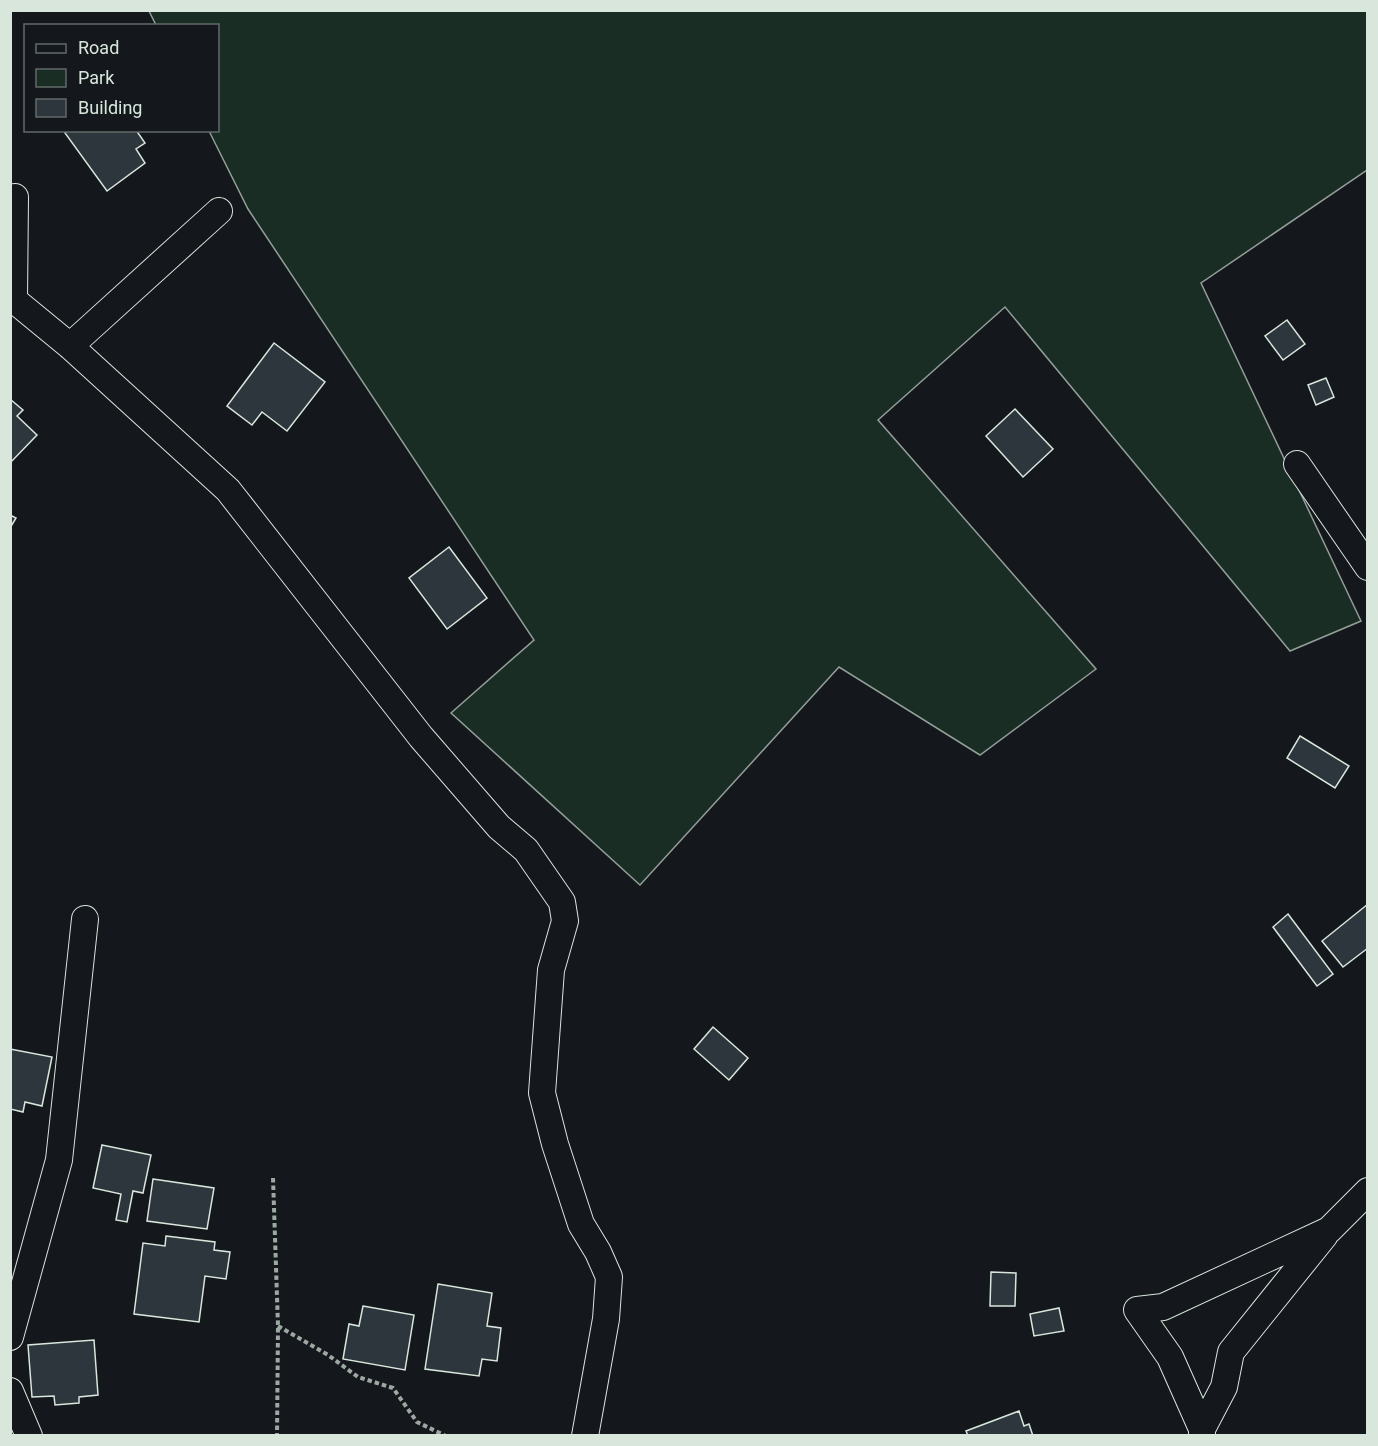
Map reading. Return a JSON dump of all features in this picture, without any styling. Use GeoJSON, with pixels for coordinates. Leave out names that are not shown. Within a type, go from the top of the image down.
{"type":"FeatureCollection","features":[{"type":"Feature","properties":{"kind":"street"},"geometry":{"type":"LineString","coordinates":[[15,197],[14,300],[70,346],[228,490],[422,737],[499,827],[526,850],[562,902],[565,921],[551,970],[542,1093],[555,1144],[581,1224],[598,1252],[609,1277],[606,1319],[585,1436]]}},
{"type":"Feature","properties":{"kind":"street"},"geometry":{"type":"LineString","coordinates":[[70,346],[219,211]]}},
{"type":"Feature","properties":{"kind":"street"},"geometry":{"type":"LineString","coordinates":[[1297,464],[1368,567]]}},
{"type":"Feature","properties":{"kind":"street"},"geometry":{"type":"LineString","coordinates":[[10,1337],[59,1160],[85,919]]}},
{"type":"Feature","properties":{"kind":"street"},"geometry":{"type":"LineString","coordinates":[[1202,1432],[1224,1387],[1231,1352],[1329,1230],[1368,1191]]}},
{"type":"Feature","properties":{"kind":"street"},"geometry":{"type":"LineString","coordinates":[[1202,1432],[1170,1357],[1137,1310],[1163,1307],[1329,1230]]}},
{"type":"Feature","properties":{"kind":"street"},"geometry":{"type":"LineString","coordinates":[[10,1391],[29,1436]]}},
{"type":"Feature","properties":{"kind":"path"},"geometry":{"type":"LineString","coordinates":[[273,1178],[278,1326],[278,1436]]}},
{"type":"Feature","properties":{"kind":"path"},"geometry":{"type":"LineString","coordinates":[[278,1326],[328,1355],[358,1377],[393,1388],[417,1422],[446,1436]]}},
{"type":"Feature","properties":{"kind":"green space"},"geometry":{"type":"Polygon","coordinates":[[[149,11],[1367,11],[1367,170],[1201,283],[1361,621],[1290,651],[1005,307],[878,420],[1096,669],[980,755],[839,667],[640,885],[451,713],[534,640],[248,209],[210,132],[219,132],[219,24],[156,24],[149,11]]]}},
{"type":"Feature","properties":{"kind":"building"},"geometry":{"type":"Polygon","coordinates":[[[137,132],[145,143],[136,149],[145,163],[107,191],[65,133],[137,132]]]}},
{"type":"Feature","properties":{"kind":"building"},"geometry":{"type":"Polygon","coordinates":[[[1287,320],[1305,344],[1283,360],[1265,336],[1287,320]]]}},
{"type":"Feature","properties":{"kind":"building"},"geometry":{"type":"Polygon","coordinates":[[[274,343],[325,382],[287,431],[262,412],[252,425],[227,406],[274,343]]]}},
{"type":"Feature","properties":{"kind":"building"},"geometry":{"type":"Polygon","coordinates":[[[1326,378],[1334,397],[1316,405],[1308,385],[1326,378]]]}},
{"type":"Feature","properties":{"kind":"building"},"geometry":{"type":"Polygon","coordinates":[[[10,399],[23,410],[17,416],[37,435],[10,463],[10,399]]]}},
{"type":"Feature","properties":{"kind":"building"},"geometry":{"type":"Polygon","coordinates":[[[1015,409],[1053,449],[1023,477],[986,436],[1015,409]]]}},
{"type":"Feature","properties":{"kind":"building"},"geometry":{"type":"Polygon","coordinates":[[[10,515],[16,518],[10,528],[10,515]]]}},
{"type":"Feature","properties":{"kind":"building"},"geometry":{"type":"Polygon","coordinates":[[[449,547],[487,598],[447,629],[409,578],[449,547]]]}},
{"type":"Feature","properties":{"kind":"building"},"geometry":{"type":"Polygon","coordinates":[[[1300,736],[1349,766],[1335,788],[1287,758],[1300,736]]]}},
{"type":"Feature","properties":{"kind":"building"},"geometry":{"type":"Polygon","coordinates":[[[1368,904],[1368,948],[1343,967],[1322,941],[1368,904]]]}},
{"type":"Feature","properties":{"kind":"building"},"geometry":{"type":"Polygon","coordinates":[[[1288,914],[1333,974],[1317,986],[1273,927],[1288,914]]]}},
{"type":"Feature","properties":{"kind":"building"},"geometry":{"type":"Polygon","coordinates":[[[713,1027],[748,1058],[729,1080],[694,1049],[713,1027]]]}},
{"type":"Feature","properties":{"kind":"building"},"geometry":{"type":"Polygon","coordinates":[[[10,1049],[52,1057],[42,1106],[25,1102],[23,1112],[10,1109],[10,1049]]]}},
{"type":"Feature","properties":{"kind":"building"},"geometry":{"type":"Polygon","coordinates":[[[102,1145],[151,1155],[143,1193],[133,1191],[127,1222],[116,1220],[121,1194],[93,1188],[102,1145]]]}},
{"type":"Feature","properties":{"kind":"building"},"geometry":{"type":"Polygon","coordinates":[[[153,1179],[214,1188],[207,1229],[147,1221],[153,1179]]]}},
{"type":"Feature","properties":{"kind":"building"},"geometry":{"type":"Polygon","coordinates":[[[166,1236],[215,1242],[214,1250],[230,1252],[226,1279],[205,1276],[199,1322],[134,1314],[143,1243],[165,1246],[166,1236]]]}},
{"type":"Feature","properties":{"kind":"building"},"geometry":{"type":"Polygon","coordinates":[[[991,1272],[1016,1273],[1015,1306],[990,1306],[991,1272]]]}},
{"type":"Feature","properties":{"kind":"building"},"geometry":{"type":"Polygon","coordinates":[[[438,1284],[492,1293],[487,1326],[501,1328],[497,1361],[482,1359],[479,1376],[425,1369],[438,1284]]]}},
{"type":"Feature","properties":{"kind":"building"},"geometry":{"type":"Polygon","coordinates":[[[363,1306],[414,1315],[405,1370],[343,1359],[349,1324],[359,1326],[363,1306]]]}},
{"type":"Feature","properties":{"kind":"building"},"geometry":{"type":"Polygon","coordinates":[[[1059,1308],[1064,1331],[1034,1336],[1030,1314],[1059,1308]]]}},
{"type":"Feature","properties":{"kind":"building"},"geometry":{"type":"Polygon","coordinates":[[[94,1340],[98,1395],[79,1397],[79,1403],[55,1405],[54,1396],[32,1397],[28,1345],[94,1340]]]}},
{"type":"Feature","properties":{"kind":"building"},"geometry":{"type":"Polygon","coordinates":[[[1019,1411],[1024,1426],[1029,1424],[1033,1436],[968,1436],[966,1431],[1019,1411]]]}}]}
